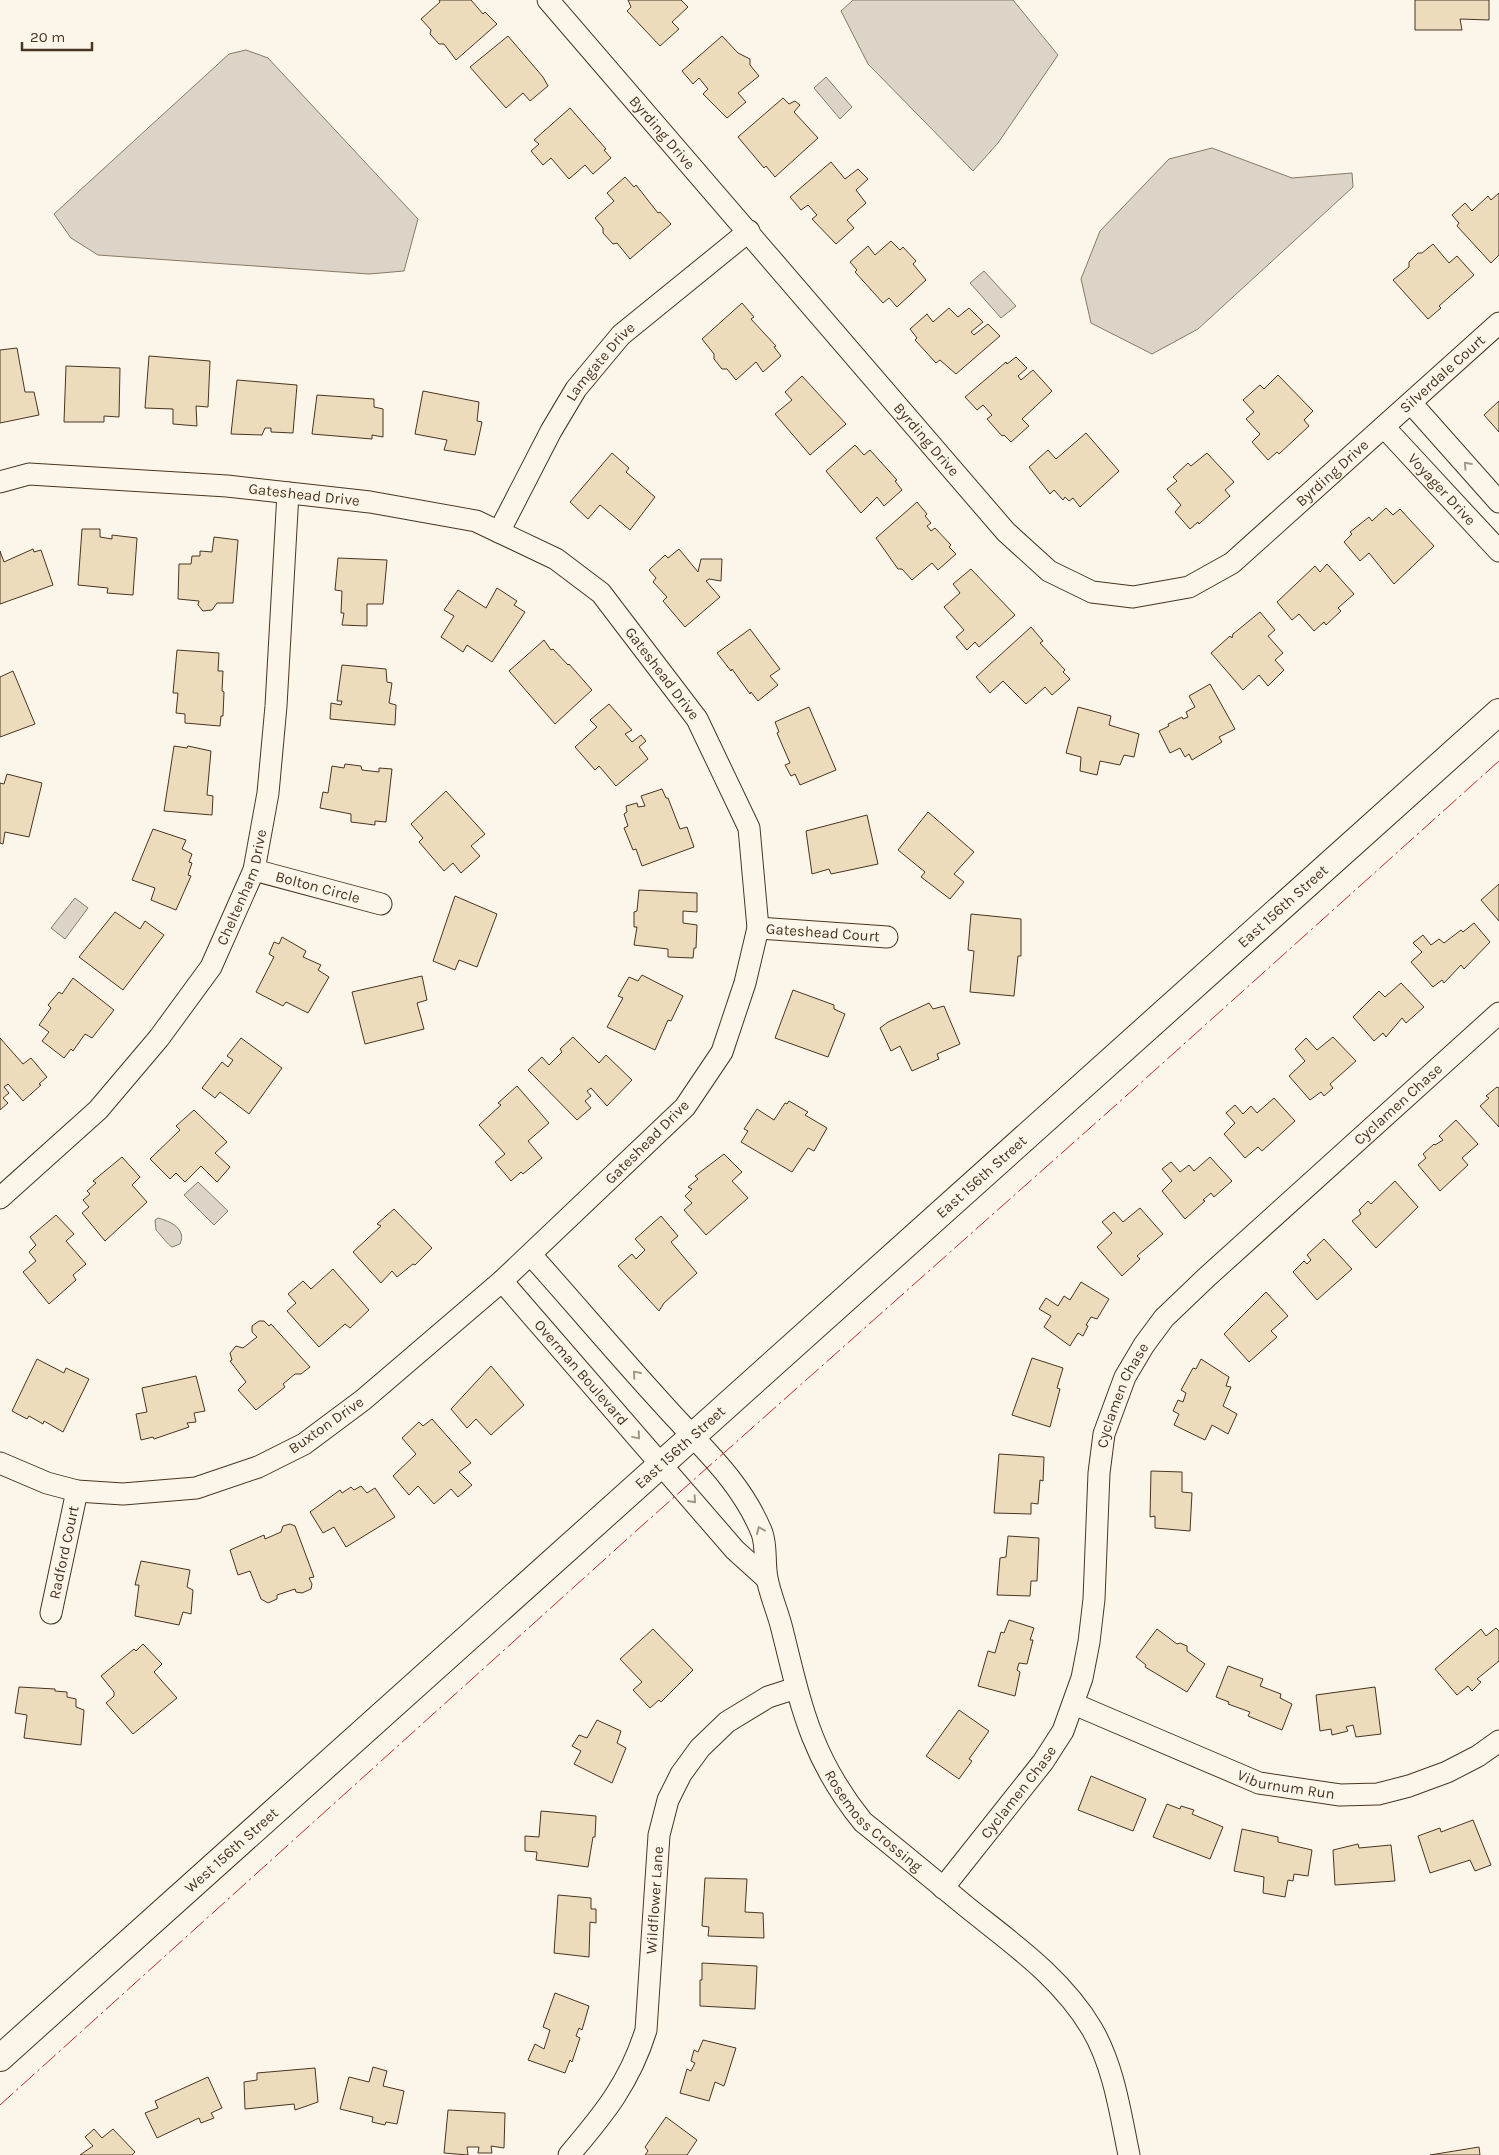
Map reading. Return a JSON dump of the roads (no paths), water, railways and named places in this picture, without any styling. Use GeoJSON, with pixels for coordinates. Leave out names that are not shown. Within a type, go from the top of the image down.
{"type":"FeatureCollection","features":[{"type":"Feature","properties":{"kind":"street","name":"Byrding Drive"},"geometry":{"type":"LineString","coordinates":[[548,0],[749,231],[1006,532],[1049,572],[1092,592],[1133,597],[1189,587],[1232,563],[1384,427]]}},
{"type":"Feature","properties":{"kind":"street","name":"Lamgate Drive"},"geometry":{"type":"LineString","coordinates":[[499,532],[550,431],[576,389],[621,335],[749,231]]}},
{"type":"Feature","properties":{"kind":"street","name":"Silverdale Court"},"geometry":{"type":"LineString","coordinates":[[1384,427],[1499,323]]}},
{"type":"Feature","properties":{"kind":"street"},"geometry":{"type":"LineString","coordinates":[[1411,402],[1499,502]]}},
{"type":"Feature","properties":{"kind":"street","name":"Voyager Drive"},"geometry":{"type":"LineString","coordinates":[[1384,427],[1499,551]]}},
{"type":"Feature","properties":{"kind":"street","name":"Gateshead Drive"},"geometry":{"type":"LineString","coordinates":[[0,482],[29,474],[227,486],[370,502],[476,521],[556,559],[601,593],[697,719],[749,828],[758,928],[745,983],[722,1052],[685,1107],[532,1255],[502,1281]]}},
{"type":"Feature","properties":{"kind":"street","name":"Cheltenham Drive"},"geometry":{"type":"LineString","coordinates":[[0,1198],[98,1110],[159,1038],[211,967],[254,870],[268,793],[276,706],[288,493]]}},
{"type":"Feature","properties":{"kind":"street","name":"East 156th Street"},"geometry":{"type":"LineString","coordinates":[[464,1641],[1499,712]]}},
{"type":"Feature","properties":{"kind":"street","name":"Bolton Circle"},"geometry":{"type":"LineString","coordinates":[[254,870],[382,904]]}},
{"type":"Feature","properties":{"kind":"street","name":"Gateshead Court"},"geometry":{"type":"LineString","coordinates":[[758,928],[887,937]]}},
{"type":"Feature","properties":{"kind":"street","name":"Cyclamen Chase"},"geometry":{"type":"LineString","coordinates":[[943,1888],[1043,1762],[1063,1731],[1074,1704],[1089,1642],[1094,1599],[1099,1473],[1104,1434],[1126,1377],[1144,1345],[1164,1318],[1208,1276],[1499,1013]]}},
{"type":"Feature","properties":{"kind":"street","name":"Rosemoss Crossing"},"geometry":{"type":"LineString","coordinates":[[532,1255],[736,1484],[763,1535],[766,1578],[782,1626],[796,1688],[812,1739],[827,1772],[863,1822],[1036,1962],[1074,2002],[1092,2029],[1106,2058],[1129,2155]]}},
{"type":"Feature","properties":{"kind":"street","name":"Overman Boulevard"},"geometry":{"type":"LineString","coordinates":[[502,1281],[735,1550],[766,1578]]}},
{"type":"Feature","properties":{"kind":"street","name":"Buxton Drive"},"geometry":{"type":"LineString","coordinates":[[0,1463],[47,1482],[77,1491],[123,1494],[196,1488],[258,1467],[304,1444],[363,1400],[502,1281]]}},
{"type":"Feature","properties":{"kind":"street","name":"Radford Court"},"geometry":{"type":"LineString","coordinates":[[51,1613],[77,1491]]}},
{"type":"Feature","properties":{"kind":"street","name":"West 156th Street"},"geometry":{"type":"LineString","coordinates":[[0,2058],[464,1641]]}},
{"type":"Feature","properties":{"kind":"street","name":"Wildflower Lane"},"geometry":{"type":"LineString","coordinates":[[569,2155],[607,2111],[625,2083],[638,2056],[646,2030],[659,1835],[672,1791],[681,1774],[700,1748],[727,1722],[768,1697],[796,1688]]}},
{"type":"Feature","properties":{"kind":"street","name":"Viburnum Run"},"geometry":{"type":"LineString","coordinates":[[1074,1704],[1259,1783],[1340,1796],[1378,1794],[1409,1786],[1447,1772],[1478,1756],[1499,1741]]}}]}
